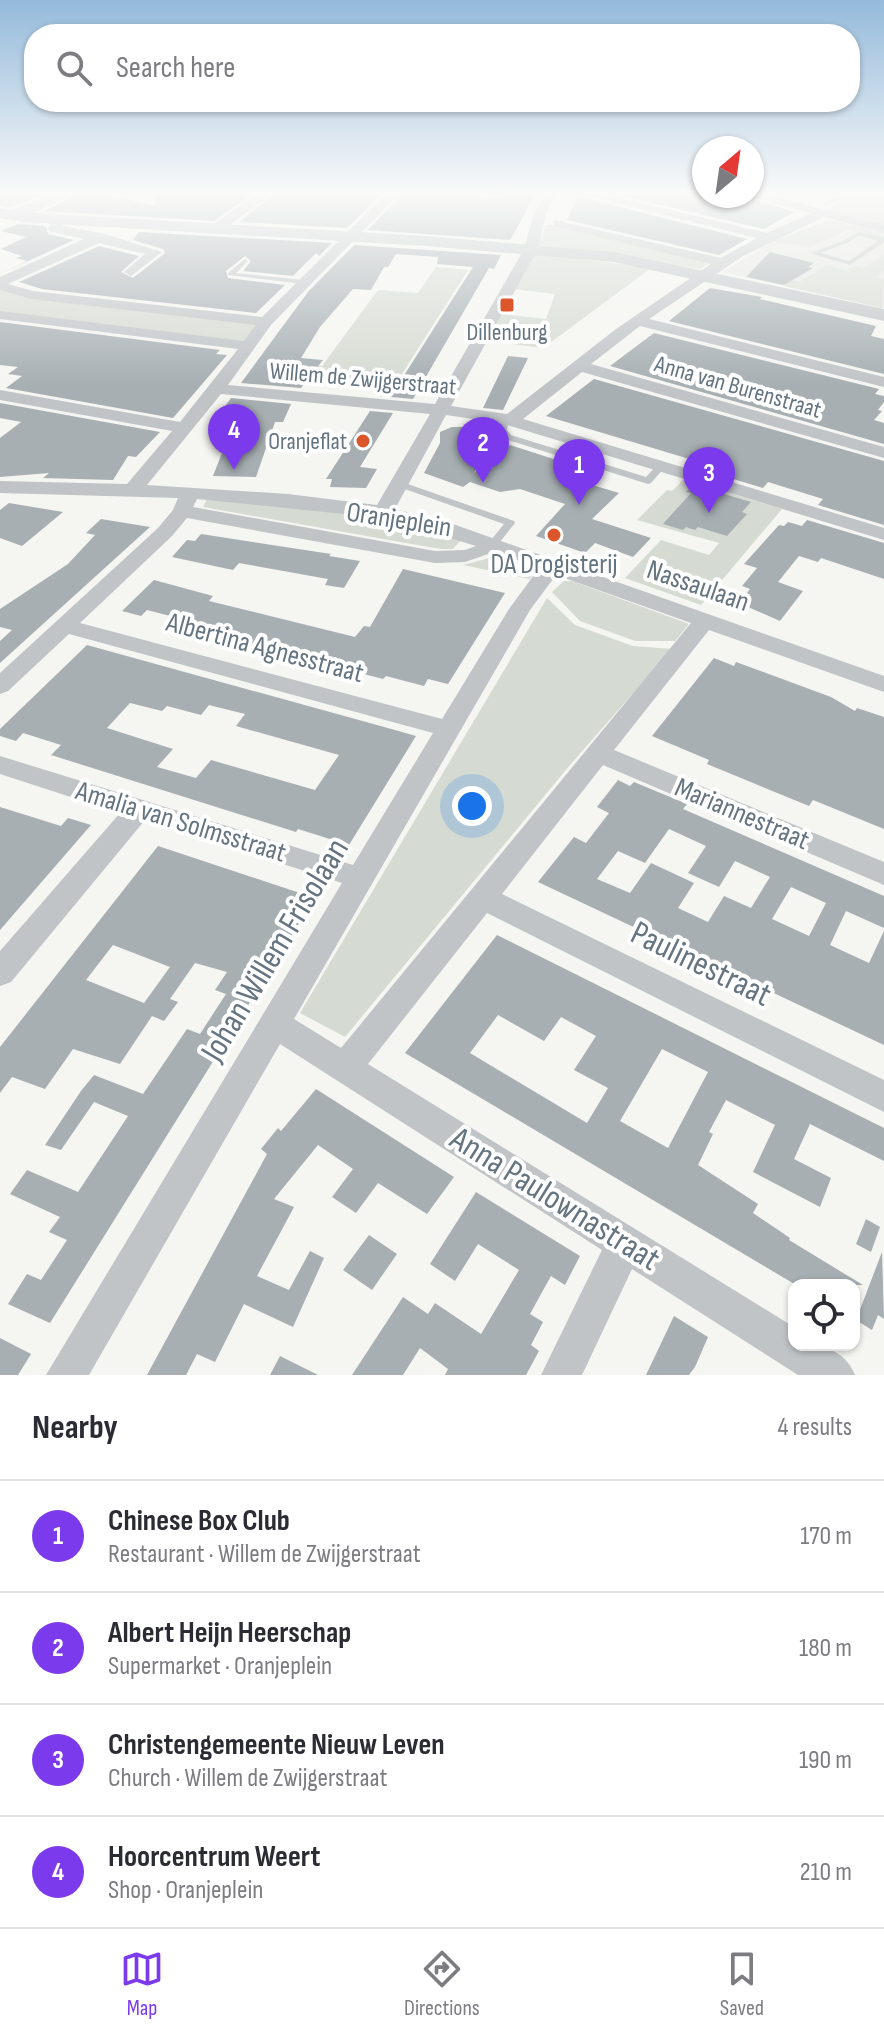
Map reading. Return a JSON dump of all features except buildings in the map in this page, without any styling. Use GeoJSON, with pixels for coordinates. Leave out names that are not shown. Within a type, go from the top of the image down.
{"type":"FeatureCollection","features":[{"type":"Feature","properties":{"kind":"street"},"geometry":{"type":"LineString","coordinates":[[0,284],[54,258]]}},
{"type":"Feature","properties":{"kind":"street"},"geometry":{"type":"LineString","coordinates":[[131,272],[148,258]]}},
{"type":"Feature","properties":{"kind":"street"},"geometry":{"type":"LineString","coordinates":[[133,489],[217,389],[266,322],[327,258]]}},
{"type":"Feature","properties":{"kind":"street"},"geometry":{"type":"LineString","coordinates":[[439,411],[526,258]]}},
{"type":"Feature","properties":{"kind":"street"},"geometry":{"type":"LineString","coordinates":[[620,258],[884,315]]}},
{"type":"Feature","properties":{"kind":"street"},"geometry":{"type":"LineString","coordinates":[[705,258],[721,262]]}},
{"type":"Feature","properties":{"kind":"street"},"geometry":{"type":"LineString","coordinates":[[508,420],[700,274],[727,258]]}},
{"type":"Feature","properties":{"kind":"street"},"geometry":{"type":"LineString","coordinates":[[0,284],[32,295],[266,322]]}},
{"type":"Feature","properties":{"kind":"street"},"geometry":{"type":"LineString","coordinates":[[0,315],[249,346]]}},
{"type":"Feature","properties":{"kind":"street"},"geometry":{"type":"LineString","coordinates":[[639,321],[884,382]]}},
{"type":"Feature","properties":{"kind":"street","name":"Anna van Burenstraat"},"geometry":{"type":"LineString","coordinates":[[579,366],[884,453]]}},
{"type":"Feature","properties":{"kind":"street","name":"Willem de Zwijgerstraat"},"geometry":{"type":"LineString","coordinates":[[217,389],[508,420],[884,534]]}},
{"type":"Feature","properties":{"kind":"street"},"geometry":{"type":"LineString","coordinates":[[0,395],[183,428]]}},
{"type":"Feature","properties":{"kind":"street","name":"Oranjeplein"},"geometry":{"type":"LineString","coordinates":[[383,512],[439,411]]}},
{"type":"Feature","properties":{"kind":"street","name":"Oranjeplein"},"geometry":{"type":"LineString","coordinates":[[2,488],[133,489],[435,557],[464,558],[479,554],[492,545]]}},
{"type":"Feature","properties":{"kind":"street"},"geometry":{"type":"LineString","coordinates":[[0,686],[165,532],[186,501]]}},
{"type":"Feature","properties":{"kind":"street","name":"Oranjeplein"},"geometry":{"type":"LineString","coordinates":[[186,501],[313,501],[383,512],[443,527],[492,545]]}},
{"type":"Feature","properties":{"kind":"street","name":"Nassaulaan"},"geometry":{"type":"LineString","coordinates":[[492,545],[884,684]]}},
{"type":"Feature","properties":{"kind":"street","name":"Johan Willem Frisolaan"},"geometry":{"type":"LineString","coordinates":[[66,1375],[520,609],[552,566]]}},
{"type":"Feature","properties":{"kind":"street"},"geometry":{"type":"LineString","coordinates":[[344,1069],[705,620]]}},
{"type":"Feature","properties":{"kind":"street","name":"Albertina Agnesstraat"},"geometry":{"type":"LineString","coordinates":[[65,626],[449,729]]}},
{"type":"Feature","properties":{"kind":"street","name":"Mariannestraat"},"geometry":{"type":"LineString","coordinates":[[600,754],[884,874]]}},
{"type":"Feature","properties":{"kind":"street","name":"Amalia van Solmsstraat"},"geometry":{"type":"LineString","coordinates":[[0,765],[361,878]]}},
{"type":"Feature","properties":{"kind":"street"},"geometry":{"type":"LineString","coordinates":[[0,973],[139,809]]}},
{"type":"Feature","properties":{"kind":"street","name":"Paulinestraat"},"geometry":{"type":"LineString","coordinates":[[484,898],[884,1097]]}},
{"type":"Feature","properties":{"kind":"street","name":"Anna Paulownastraat"},"geometry":{"type":"LineString","coordinates":[[276,1025],[835,1375]]}},
{"type":"Feature","properties":{"kind":"street"},"geometry":{"type":"LineString","coordinates":[[561,1375],[626,1242]]}},
{"type":"Feature","properties":{"kind":"lane"},"geometry":{"type":"LineString","coordinates":[[832,258],[850,263],[857,258]]}},
{"type":"Feature","properties":{"kind":"lane"},"geometry":{"type":"LineString","coordinates":[[245,261],[230,274],[303,282]]}},
{"type":"Feature","properties":{"kind":"lane"},"geometry":{"type":"LineString","coordinates":[[399,484],[510,523],[492,545]]}},
{"type":"Feature","properties":{"kind":"shaded area"},"geometry":{"type":"Polygon","coordinates":[[[533,258],[576,258],[651,268],[543,348],[490,341],[501,314],[546,319],[555,294],[514,289],[533,258]]]}},
{"type":"Feature","properties":{"kind":"shaded area"},"geometry":{"type":"Polygon","coordinates":[[[637,258],[695,258],[711,262],[700,269],[637,258]]]}},
{"type":"Feature","properties":{"kind":"shaded area"},"geometry":{"type":"Polygon","coordinates":[[[745,258],[884,258],[884,308],[723,272],[745,258]]]}},
{"type":"Feature","properties":{"kind":"shaded area"},"geometry":{"type":"Polygon","coordinates":[[[878,258],[884,258],[884,270],[875,277],[884,280],[882,308],[784,286],[792,280],[800,282],[826,265],[848,271],[855,266],[864,268],[878,258]]]}},
{"type":"Feature","properties":{"kind":"shaded area"},"geometry":{"type":"Polygon","coordinates":[[[436,267],[468,270],[402,374],[424,377],[417,389],[305,377],[313,365],[322,366],[378,290],[418,293],[436,267]]]}},
{"type":"Feature","properties":{"kind":"shaded area"},"geometry":{"type":"Polygon","coordinates":[[[0,290],[263,325],[248,342],[0,312],[0,290]]]}},
{"type":"Feature","properties":{"kind":"shaded area"},"geometry":{"type":"Polygon","coordinates":[[[684,479],[782,509],[701,605],[625,578],[661,540],[709,555],[719,543],[637,520],[667,490],[672,491],[684,479]]]}},
{"type":"Feature","properties":{"kind":"shaded area"},"geometry":{"type":"Polygon","coordinates":[[[208,497],[301,504],[396,520],[461,540],[453,549],[440,549],[203,507],[208,497]]]}},
{"type":"Feature","properties":{"kind":"shaded area"},"geometry":{"type":"Polygon","coordinates":[[[497,556],[536,566],[530,579],[463,565],[497,556]]]}},
{"type":"Feature","properties":{"kind":"shaded area"},"geometry":{"type":"Polygon","coordinates":[[[564,581],[572,581],[689,624],[675,641],[635,641],[580,621],[552,592],[564,581]]]}},
{"type":"Feature","properties":{"kind":"shaded area"},"geometry":{"type":"Polygon","coordinates":[[[547,598],[575,625],[633,646],[672,649],[570,765],[345,1037],[300,1013],[547,598]]]}},
{"type":"Feature","properties":{"kind":"place","name":"Dillenburg"},"geometry":{"type":"Point","coordinates":[507,305]}},
{"type":"Feature","properties":{"kind":"place","name":"Oranjeflat"},"geometry":{"type":"Point","coordinates":[363,441]}},
{"type":"Feature","properties":{"kind":"place","name":"Hoorcentrum Weert"},"geometry":{"type":"Point","coordinates":[234,470]}},
{"type":"Feature","properties":{"kind":"place","name":"Albert Heijn Heerschap"},"geometry":{"type":"Point","coordinates":[483,483]}},
{"type":"Feature","properties":{"kind":"place","name":"Chinese Box Club"},"geometry":{"type":"Point","coordinates":[579,505]}},
{"type":"Feature","properties":{"kind":"place","name":"Christengemeente Nieuw Leven"},"geometry":{"type":"Point","coordinates":[709,513]}},
{"type":"Feature","properties":{"kind":"place","name":"DA Drogisterij"},"geometry":{"type":"Point","coordinates":[554,535]}}]}
